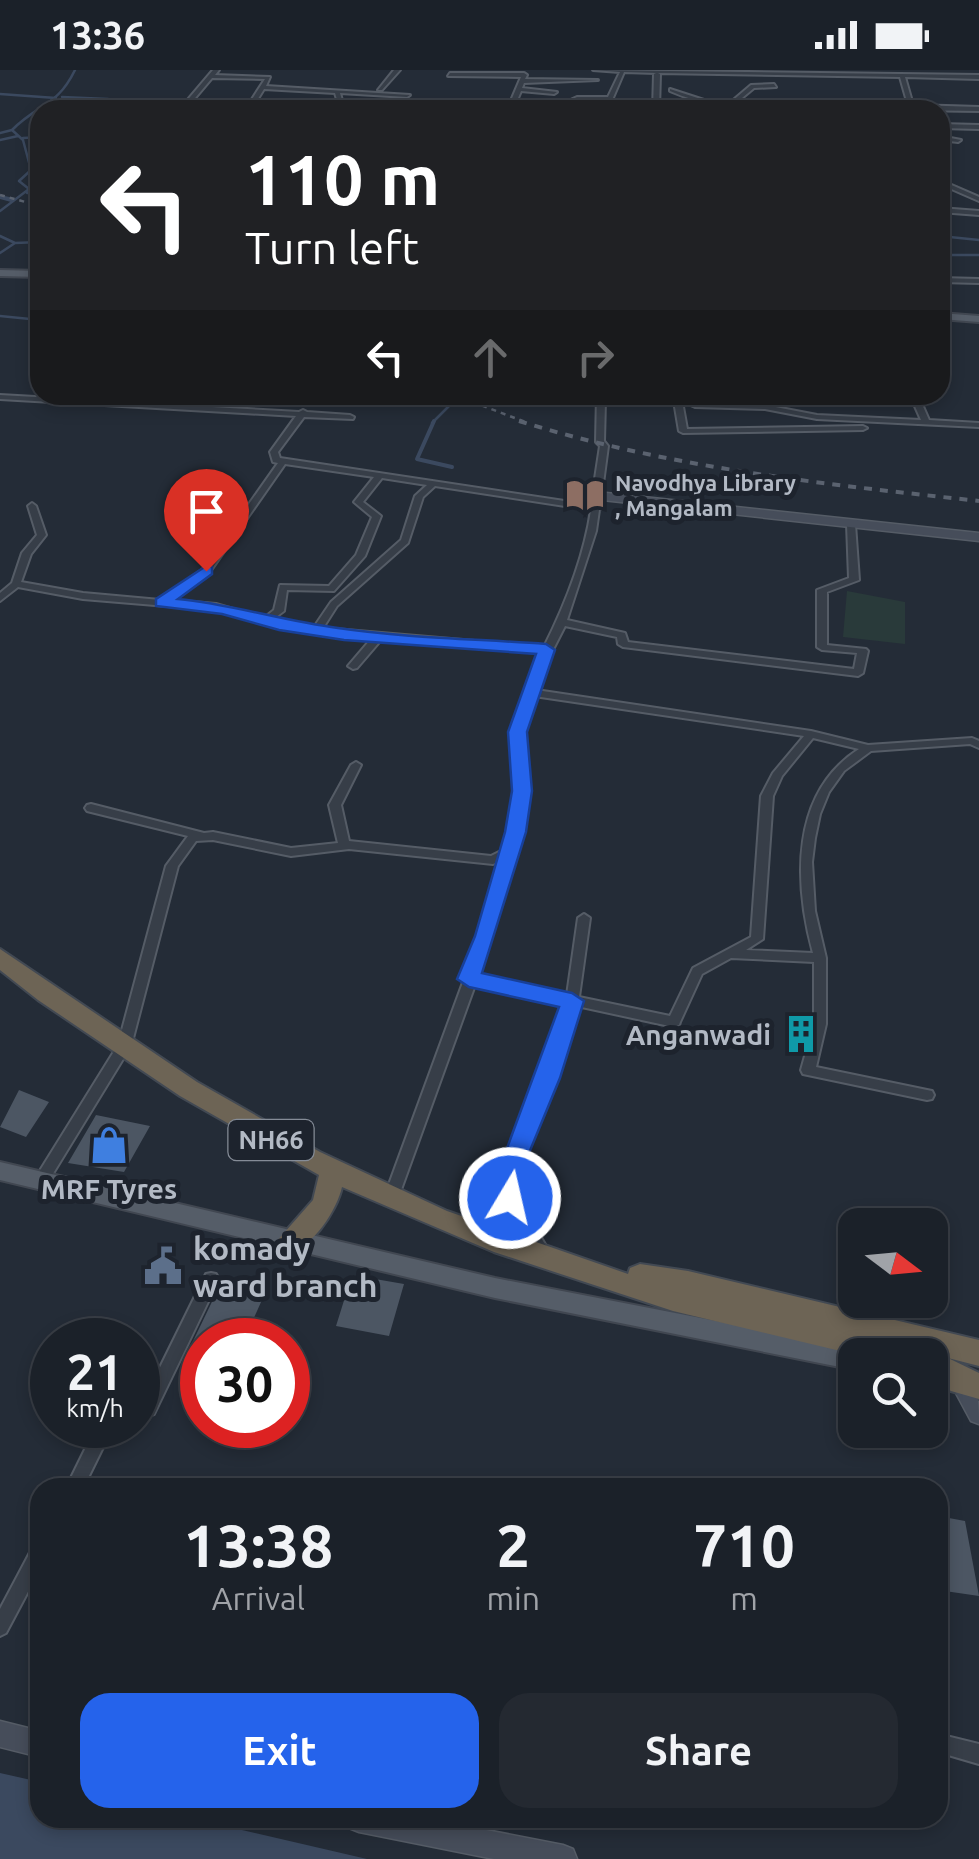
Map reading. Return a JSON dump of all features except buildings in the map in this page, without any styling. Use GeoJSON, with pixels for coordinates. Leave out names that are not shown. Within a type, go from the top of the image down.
{"type":"FeatureCollection","features":[{"type":"Feature","properties":{"kind":"highway","name":"NH66"},"geometry":{"type":"LineString","coordinates":[[0,957],[30,985],[206,1104],[332,1174],[559,1264],[640,1290],[839,1338]]}},
{"type":"Feature","properties":{"kind":"highway"},"geometry":{"type":"LineString","coordinates":[[290,1240],[325,1205],[332,1174]]}},
{"type":"Feature","properties":{"kind":"highway","name":"NH66"},"geometry":{"type":"LineString","coordinates":[[559,1264],[688,1283],[970,1350]]}},
{"type":"Feature","properties":{"kind":"highway"},"geometry":{"type":"LineString","coordinates":[[948,1372],[970,1384],[970,1350]]}},
{"type":"Feature","properties":{"kind":"main road"},"geometry":{"type":"LineString","coordinates":[[0,273],[30,274]]}},
{"type":"Feature","properties":{"kind":"main road"},"geometry":{"type":"LineString","coordinates":[[950,317],[979,319]]}},
{"type":"Feature","properties":{"kind":"main road"},"geometry":{"type":"LineString","coordinates":[[0,1171],[494,1288],[838,1356]]}},
{"type":"Feature","properties":{"kind":"street"},"geometry":{"type":"LineString","coordinates":[[202,70],[268,78],[255,100]]}},
{"type":"Feature","properties":{"kind":"street"},"geometry":{"type":"LineString","coordinates":[[380,90],[397,70]]}},
{"type":"Feature","properties":{"kind":"street"},"geometry":{"type":"LineString","coordinates":[[551,78],[554,70]]}},
{"type":"Feature","properties":{"kind":"street"},"geometry":{"type":"LineString","coordinates":[[596,70],[979,77]]}},
{"type":"Feature","properties":{"kind":"street"},"geometry":{"type":"LineString","coordinates":[[191,100],[214,73]]}},
{"type":"Feature","properties":{"kind":"street"},"geometry":{"type":"LineString","coordinates":[[573,100],[610,99],[622,73]]}},
{"type":"Feature","properties":{"kind":"street"},"geometry":{"type":"LineString","coordinates":[[450,74],[594,80]]}},
{"type":"Feature","properties":{"kind":"street"},"geometry":{"type":"LineString","coordinates":[[656,100],[657,74]]}},
{"type":"Feature","properties":{"kind":"street"},"geometry":{"type":"LineString","coordinates":[[740,100],[753,86],[774,88],[780,74]]}},
{"type":"Feature","properties":{"kind":"street"},"geometry":{"type":"LineString","coordinates":[[515,100],[524,75]]}},
{"type":"Feature","properties":{"kind":"street"},"geometry":{"type":"LineString","coordinates":[[902,76],[909,100]]}},
{"type":"Feature","properties":{"kind":"street"},"geometry":{"type":"LineString","coordinates":[[264,87],[407,95]]}},
{"type":"Feature","properties":{"kind":"street"},"geometry":{"type":"LineString","coordinates":[[520,89],[554,92]]}},
{"type":"Feature","properties":{"kind":"street"},"geometry":{"type":"LineString","coordinates":[[672,90],[690,100]]}},
{"type":"Feature","properties":{"kind":"street"},"geometry":{"type":"LineString","coordinates":[[337,91],[339,100]]}},
{"type":"Feature","properties":{"kind":"street"},"geometry":{"type":"LineString","coordinates":[[950,108],[979,110]]}},
{"type":"Feature","properties":{"kind":"street"},"geometry":{"type":"LineString","coordinates":[[957,108],[964,126]]}},
{"type":"Feature","properties":{"kind":"street"},"geometry":{"type":"LineString","coordinates":[[950,126],[979,127]]}},
{"type":"Feature","properties":{"kind":"street"},"geometry":{"type":"LineString","coordinates":[[950,139],[958,140]]}},
{"type":"Feature","properties":{"kind":"street"},"geometry":{"type":"LineString","coordinates":[[950,186],[979,199]]}},
{"type":"Feature","properties":{"kind":"street"},"geometry":{"type":"LineString","coordinates":[[950,211],[979,213]]}},
{"type":"Feature","properties":{"kind":"street"},"geometry":{"type":"LineString","coordinates":[[950,280],[979,281]]}},
{"type":"Feature","properties":{"kind":"street"},"geometry":{"type":"LineString","coordinates":[[0,397],[30,398]]}},
{"type":"Feature","properties":{"kind":"street"},"geometry":{"type":"LineString","coordinates":[[172,405],[350,417]]}},
{"type":"Feature","properties":{"kind":"street"},"geometry":{"type":"LineString","coordinates":[[391,1198],[486,936],[522,791],[518,732],[546,650],[562,622],[597,502],[604,446],[600,442],[602,405]]}},
{"type":"Feature","properties":{"kind":"street"},"geometry":{"type":"LineString","coordinates":[[678,405],[683,431],[863,428]]}},
{"type":"Feature","properties":{"kind":"street"},"geometry":{"type":"LineString","coordinates":[[695,405],[766,407],[817,417],[979,424]]}},
{"type":"Feature","properties":{"kind":"street"},"geometry":{"type":"LineString","coordinates":[[918,405],[925,420]]}},
{"type":"Feature","properties":{"kind":"street"},"geometry":{"type":"LineString","coordinates":[[303,412],[272,456],[282,461],[431,486],[979,538]]}},
{"type":"Feature","properties":{"kind":"street"},"geometry":{"type":"LineString","coordinates":[[162,602],[206,571],[282,461]]}},
{"type":"Feature","properties":{"kind":"street"},"geometry":{"type":"LineString","coordinates":[[264,621],[279,611],[284,587],[331,589],[360,556],[377,516],[358,502],[378,478]]}},
{"type":"Feature","properties":{"kind":"street"},"geometry":{"type":"LineString","coordinates":[[316,631],[334,604],[405,541],[418,496],[431,486]]}},
{"type":"Feature","properties":{"kind":"street"},"geometry":{"type":"LineString","coordinates":[[0,598],[16,584],[27,553],[42,535],[32,506]]}},
{"type":"Feature","properties":{"kind":"street"},"geometry":{"type":"LineString","coordinates":[[562,622],[622,636],[624,644],[858,672],[863,651],[822,647],[822,590],[854,580],[851,524]]}},
{"type":"Feature","properties":{"kind":"street"},"geometry":{"type":"LineString","coordinates":[[16,584],[223,608],[316,631],[546,650]]}},
{"type":"Feature","properties":{"kind":"street"},"geometry":{"type":"LineString","coordinates":[[353,666],[377,638]]}},
{"type":"Feature","properties":{"kind":"street"},"geometry":{"type":"LineString","coordinates":[[531,692],[811,734],[868,748],[972,742],[979,746]]}},
{"type":"Feature","properties":{"kind":"street"},"geometry":{"type":"LineString","coordinates":[[469,979],[674,1022],[697,971],[757,939],[768,796],[777,775],[811,734]]}},
{"type":"Feature","properties":{"kind":"street"},"geometry":{"type":"LineString","coordinates":[[868,748],[838,770],[809,824],[806,882],[820,958],[820,1024],[808,1070],[927,1094]]}},
{"type":"Feature","properties":{"kind":"street"},"geometry":{"type":"LineString","coordinates":[[344,846],[335,805],[356,765]]}},
{"type":"Feature","properties":{"kind":"street"},"geometry":{"type":"LineString","coordinates":[[91,808],[200,835],[292,852],[344,846],[493,860],[508,852]]}},
{"type":"Feature","properties":{"kind":"street"},"geometry":{"type":"LineString","coordinates":[[41,1181],[124,1046],[172,866],[200,835]]}},
{"type":"Feature","properties":{"kind":"street"},"geometry":{"type":"LineString","coordinates":[[559,1264],[510,1198],[509,1178],[572,1001],[584,918]]}},
{"type":"Feature","properties":{"kind":"street"},"geometry":{"type":"LineString","coordinates":[[732,954],[820,958]]}},
{"type":"Feature","properties":{"kind":"street"},"geometry":{"type":"LineString","coordinates":[[160,1383],[211,1279]]}},
{"type":"Feature","properties":{"kind":"street"},"geometry":{"type":"LineString","coordinates":[[970,1384],[979,1414]]}},
{"type":"Feature","properties":{"kind":"street"},"geometry":{"type":"LineString","coordinates":[[79,1478],[94,1448]]}},
{"type":"Feature","properties":{"kind":"street"},"geometry":{"type":"LineString","coordinates":[[0,1627],[30,1570]]}},
{"type":"Feature","properties":{"kind":"street"},"geometry":{"type":"LineString","coordinates":[[0,1734],[30,1742]]}},
{"type":"Feature","properties":{"kind":"street"},"geometry":{"type":"LineString","coordinates":[[948,1746],[979,1754]]}},
{"type":"Feature","properties":{"kind":"street"},"geometry":{"type":"LineString","coordinates":[[410,1828],[563,1859]]}},
{"type":"Feature","properties":{"kind":"shaded area"},"geometry":{"type":"Polygon","coordinates":[[[847,591],[905,602],[905,644],[843,637],[847,591]]]}},
{"type":"Feature","properties":{"kind":"water"},"geometry":{"type":"Polygon","coordinates":[[[0,1773],[30,1780],[30,1828],[233,1828],[367,1859],[0,1859],[0,1773]]]}},
{"type":"Feature","properties":{"kind":"waterway"},"geometry":{"type":"LineString","coordinates":[[54,98],[75,70]]}},
{"type":"Feature","properties":{"kind":"waterway"},"geometry":{"type":"LineString","coordinates":[[0,94],[54,98]]}},
{"type":"Feature","properties":{"kind":"waterway"},"geometry":{"type":"LineString","coordinates":[[62,97],[108,99]]}},
{"type":"Feature","properties":{"kind":"waterway"},"geometry":{"type":"LineString","coordinates":[[12,130],[30,115]]}},
{"type":"Feature","properties":{"kind":"waterway"},"geometry":{"type":"LineString","coordinates":[[0,133],[12,130]]}},
{"type":"Feature","properties":{"kind":"waterway"},"geometry":{"type":"LineString","coordinates":[[12,130],[23,140],[30,166]]}},
{"type":"Feature","properties":{"kind":"waterway"},"geometry":{"type":"LineString","coordinates":[[0,140],[18,136]]}},
{"type":"Feature","properties":{"kind":"waterway"},"geometry":{"type":"LineString","coordinates":[[23,138],[30,138]]}},
{"type":"Feature","properties":{"kind":"waterway"},"geometry":{"type":"LineString","coordinates":[[0,211],[29,189],[19,181],[30,171]]}},
{"type":"Feature","properties":{"kind":"waterway"},"geometry":{"type":"LineString","coordinates":[[0,197],[11,200]]}},
{"type":"Feature","properties":{"kind":"waterway"},"geometry":{"type":"LineString","coordinates":[[0,236],[15,243]]}},
{"type":"Feature","properties":{"kind":"waterway"},"geometry":{"type":"LineString","coordinates":[[950,237],[979,240]]}},
{"type":"Feature","properties":{"kind":"waterway"},"geometry":{"type":"LineString","coordinates":[[15,243],[30,242]]}},
{"type":"Feature","properties":{"kind":"waterway"},"geometry":{"type":"LineString","coordinates":[[0,253],[15,243]]}},
{"type":"Feature","properties":{"kind":"waterway"},"geometry":{"type":"LineString","coordinates":[[950,255],[979,255]]}},
{"type":"Feature","properties":{"kind":"waterway"},"geometry":{"type":"LineString","coordinates":[[0,316],[30,319]]}},
{"type":"Feature","properties":{"kind":"waterway"},"geometry":{"type":"LineString","coordinates":[[434,421],[450,405]]}},
{"type":"Feature","properties":{"kind":"waterway"},"geometry":{"type":"LineString","coordinates":[[434,421],[417,459],[452,467]]}},
{"type":"Feature","properties":{"kind":"railway"},"geometry":{"type":"LineString","coordinates":[[0,195],[30,203]]}},
{"type":"Feature","properties":{"kind":"railway"},"geometry":{"type":"LineString","coordinates":[[480,405],[528,423]]}},
{"type":"Feature","properties":{"kind":"railway"},"geometry":{"type":"LineString","coordinates":[[519,421],[690,462],[805,481],[979,501]]}},
{"type":"Feature","properties":{"kind":"place","name":"Navodhya Library , Mangalam"},"geometry":{"type":"Point","coordinates":[585,495]}},
{"type":"Feature","properties":{"kind":"place","name":"Anganwadi"},"geometry":{"type":"Point","coordinates":[801,1034]}},
{"type":"Feature","properties":{"kind":"place","name":"MRF Tyres"},"geometry":{"type":"Point","coordinates":[109,1145]}},
{"type":"Feature","properties":{"kind":"place","name":"komady ward branch"},"geometry":{"type":"Point","coordinates":[163,1266]}},
{"type":"Feature","properties":{"kind":"route"},"geometry":{"type":"LineString","coordinates":[[206,571],[162,602],[223,608],[279,625],[344,634],[546,650],[536,670],[518,732],[522,791],[516,832],[486,936],[469,979],[572,1001],[548,1078],[516,1153],[509,1178],[510,1198]]}}]}
